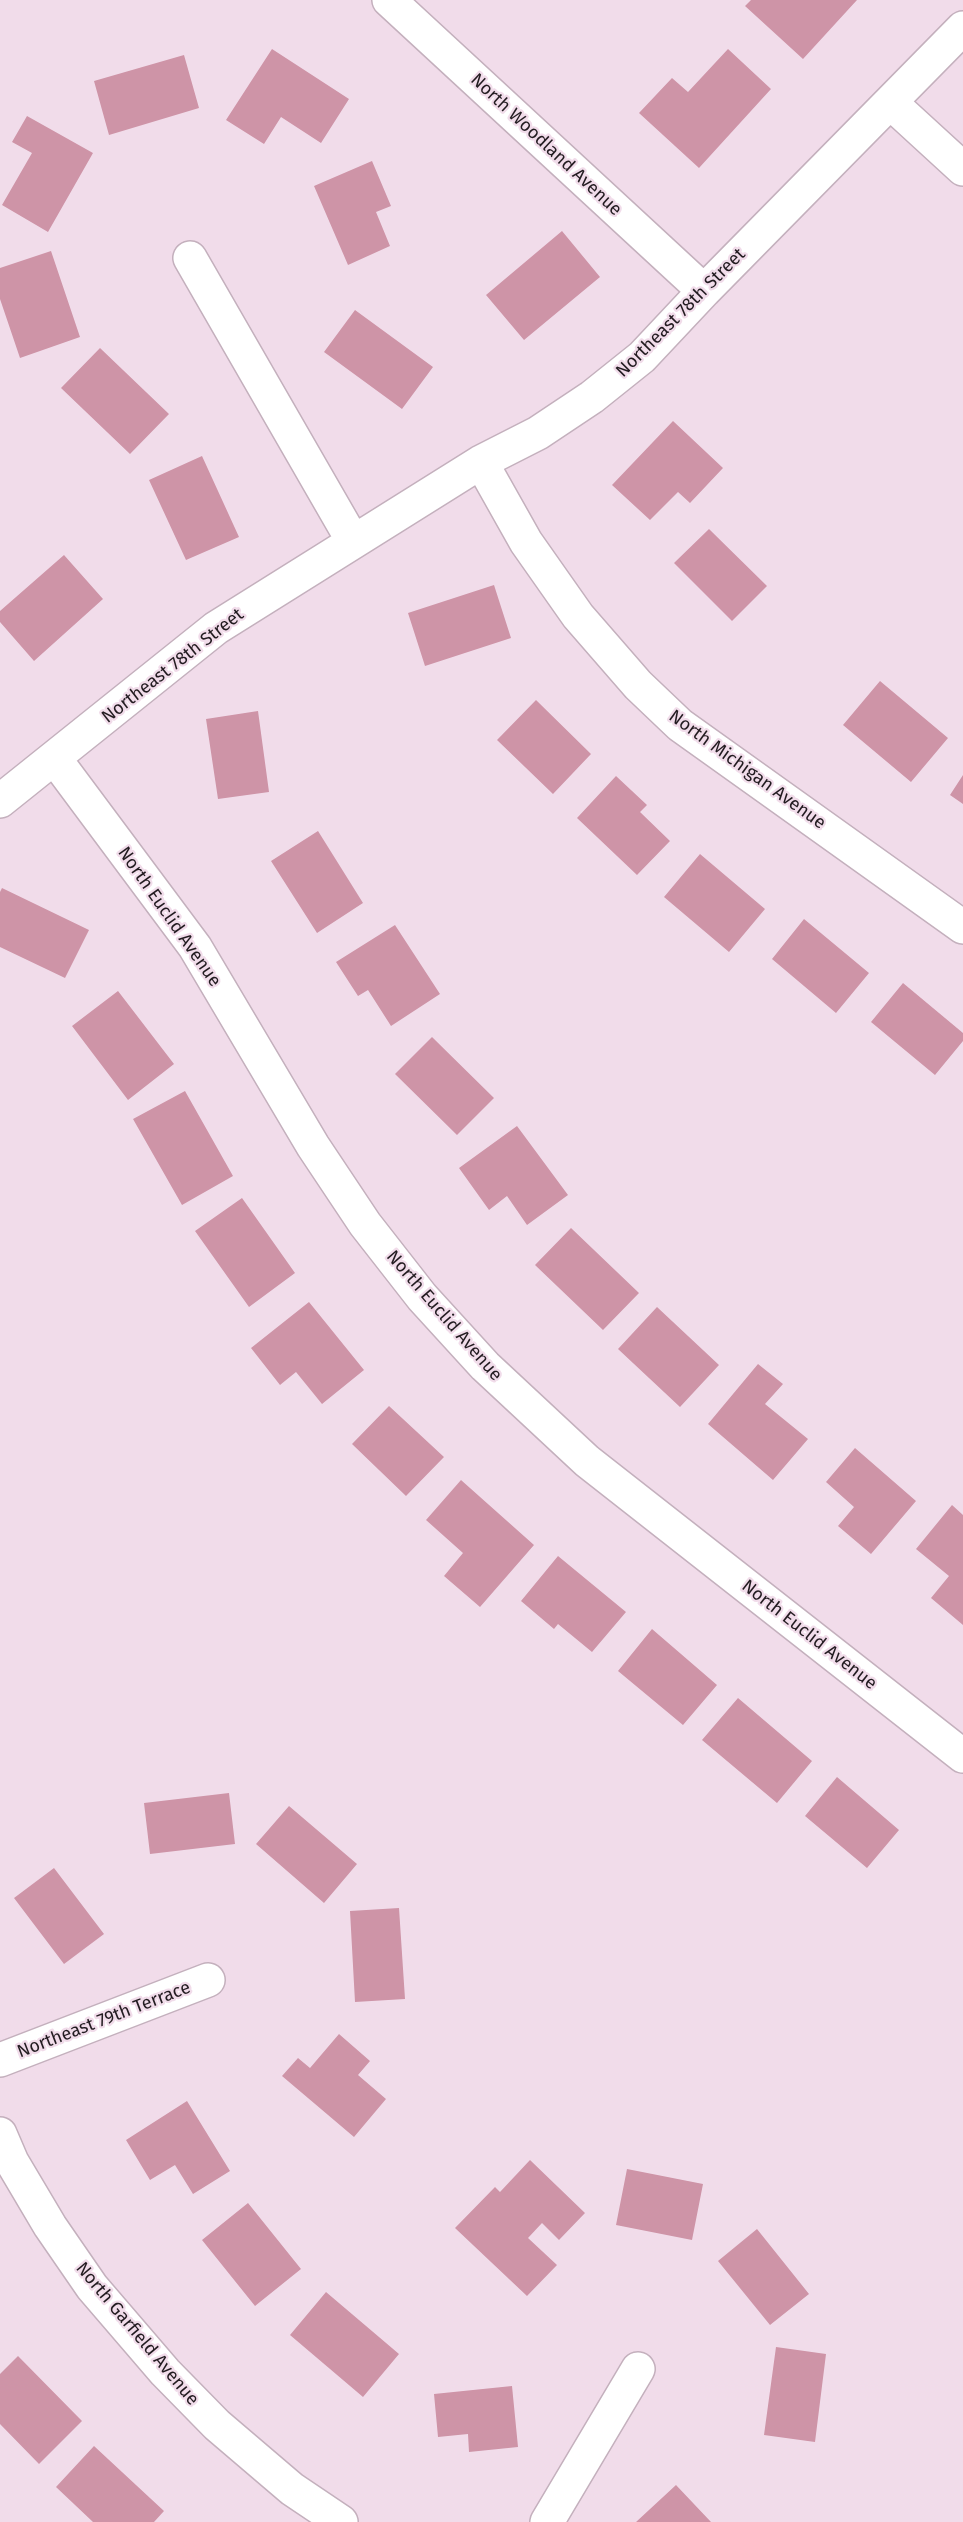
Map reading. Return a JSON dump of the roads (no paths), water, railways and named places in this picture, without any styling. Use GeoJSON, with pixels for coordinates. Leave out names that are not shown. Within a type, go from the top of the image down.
{"type":"FeatureCollection","features":[{"type":"Feature","properties":{"kind":"street","name":"North Woodland Avenue"},"geometry":{"type":"LineString","coordinates":[[389,0],[704,291]]}},
{"type":"Feature","properties":{"kind":"street","name":"Northeast 78th Street"},"geometry":{"type":"LineString","coordinates":[[0,801],[216,628],[481,462],[538,433],[592,397],[642,357],[963,28]]}},
{"type":"Feature","properties":{"kind":"street"},"geometry":{"type":"LineString","coordinates":[[891,103],[963,169]]}},
{"type":"Feature","properties":{"kind":"street"},"geometry":{"type":"LineString","coordinates":[[190,258],[353,541]]}},
{"type":"Feature","properties":{"kind":"street","name":"North Michigan Avenue"},"geometry":{"type":"LineString","coordinates":[[481,462],[526,542],[578,616],[638,685],[680,724],[963,927]]}},
{"type":"Feature","properties":{"kind":"street","name":"North Euclid Avenue"},"geometry":{"type":"LineString","coordinates":[[55,759],[195,947],[313,1146],[365,1224],[422,1297],[485,1366],[587,1461],[963,1756]]}},
{"type":"Feature","properties":{"kind":"street","name":"Northeast 79th Terrace"},"geometry":{"type":"LineString","coordinates":[[0,2060],[208,1980]]}},
{"type":"Feature","properties":{"kind":"street","name":"North Garfield Avenue"},"geometry":{"type":"LineString","coordinates":[[0,2134],[12,2162],[50,2226],[92,2287],[165,2372],[217,2425],[292,2489],[341,2522]]}},
{"type":"Feature","properties":{"kind":"street"},"geometry":{"type":"LineString","coordinates":[[547,2522],[638,2369]]}}]}
